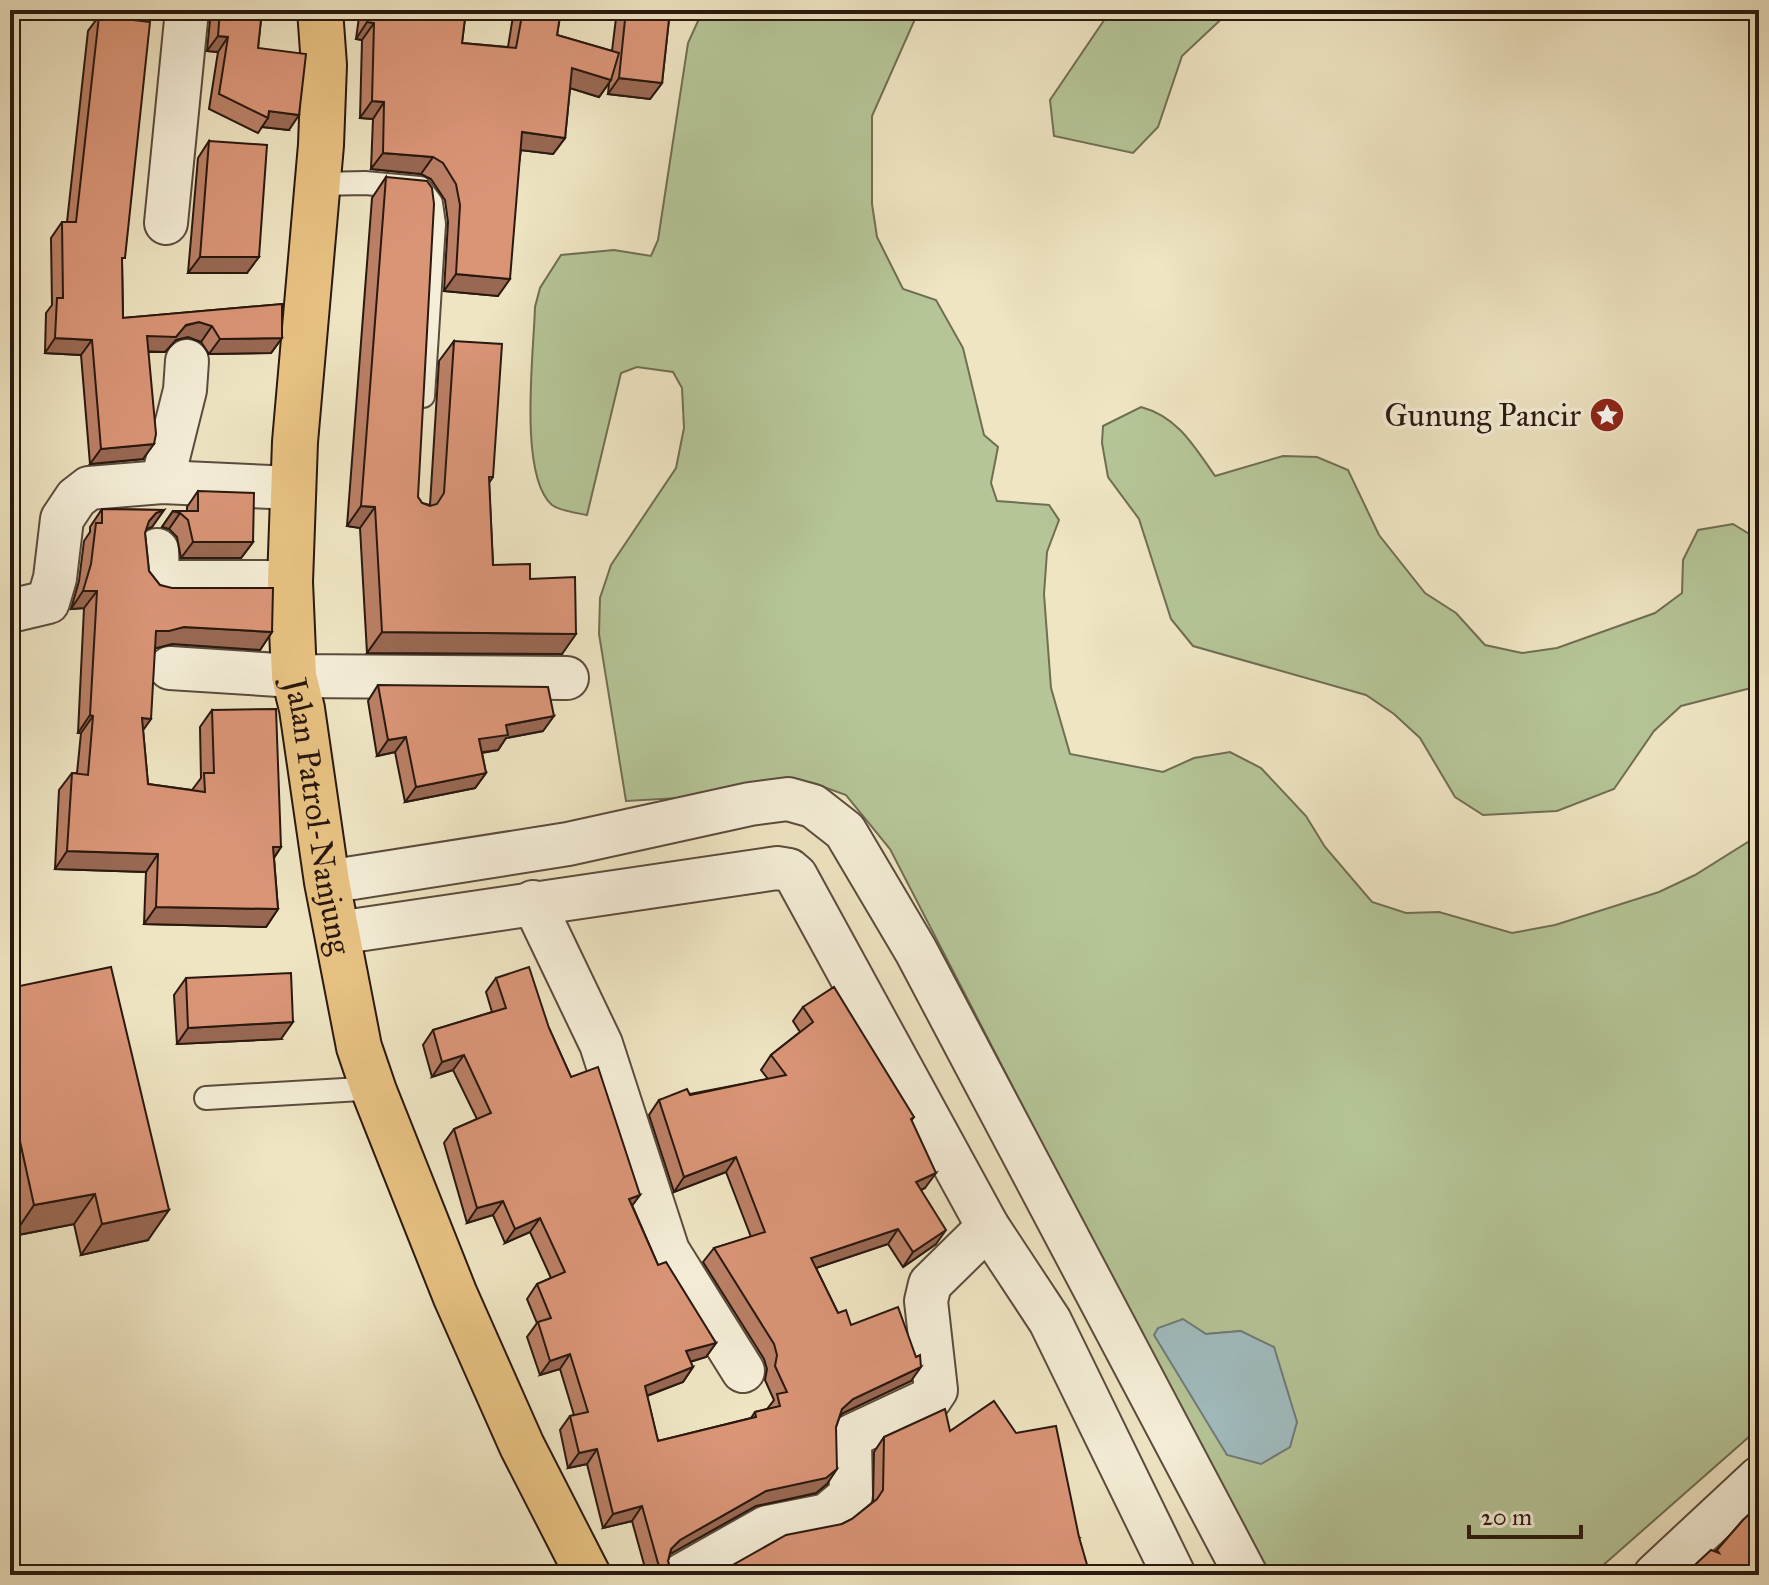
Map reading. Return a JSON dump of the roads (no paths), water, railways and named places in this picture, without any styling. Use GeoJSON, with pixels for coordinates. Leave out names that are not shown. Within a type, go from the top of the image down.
{"type":"FeatureCollection","features":[{"type":"Feature","properties":{"kind":"main road","name":"Jalan Patrol-Nanjung"},"geometry":{"type":"LineString","coordinates":[[320,10],[324,65],[318,184],[293,488],[290,582],[294,676],[302,709],[327,882],[359,1047],[374,1091],[461,1309],[522,1446],[588,1575]]}},
{"type":"Feature","properties":{"kind":"street"},"geometry":{"type":"LineString","coordinates":[[166,223],[187,10]]}},
{"type":"Feature","properties":{"kind":"street"},"geometry":{"type":"LineString","coordinates":[[162,482],[185,390],[187,361]]}},
{"type":"Feature","properties":{"kind":"street"},"geometry":{"type":"LineString","coordinates":[[10,611],[48,602],[55,578],[62,519],[76,498],[89,488],[162,482],[293,488]]}},
{"type":"Feature","properties":{"kind":"street"},"geometry":{"type":"LineString","coordinates":[[157,550],[160,582],[290,582]]}},
{"type":"Feature","properties":{"kind":"street"},"geometry":{"type":"LineString","coordinates":[[170,668],[294,676],[567,678]]}},
{"type":"Feature","properties":{"kind":"street"},"geometry":{"type":"LineString","coordinates":[[327,882],[568,844],[750,804],[788,799],[813,806],[845,831],[916,951],[1246,1575]]}},
{"type":"Feature","properties":{"kind":"street"},"geometry":{"type":"LineString","coordinates":[[337,933],[533,902],[777,868],[789,870],[804,890],[988,1227],[1050,1321],[1174,1575]]}},
{"type":"Feature","properties":{"kind":"street"},"geometry":{"type":"LineString","coordinates":[[533,902],[601,1044],[668,1251],[743,1371]]}},
{"type":"Feature","properties":{"kind":"street"},"geometry":{"type":"LineString","coordinates":[[682,1575],[767,1527],[827,1515],[851,1495],[850,1441],[853,1435],[930,1399],[936,1390],[926,1301],[930,1284],[988,1227]]}},
{"type":"Feature","properties":{"kind":"street"},"geometry":{"type":"LineString","coordinates":[[1655,1575],[1759,1478]]}},
{"type":"Feature","properties":{"kind":"lane"},"geometry":{"type":"LineString","coordinates":[[318,184],[365,183],[420,188],[431,203],[434,224],[421,421]]}},
{"type":"Feature","properties":{"kind":"lane"},"geometry":{"type":"LineString","coordinates":[[206,1098],[361,1089],[374,1091]]}},
{"type":"Feature","properties":{"kind":"water"},"geometry":{"type":"Polygon","coordinates":[[[1183,1319],[1206,1334],[1241,1331],[1274,1347],[1297,1422],[1290,1447],[1261,1464],[1227,1455],[1154,1335],[1158,1328],[1183,1319]]]}},
{"type":"Feature","properties":{"kind":"place","name":"Gunung Pancir"},"geometry":{"type":"Point","coordinates":[1607,415]}}]}
